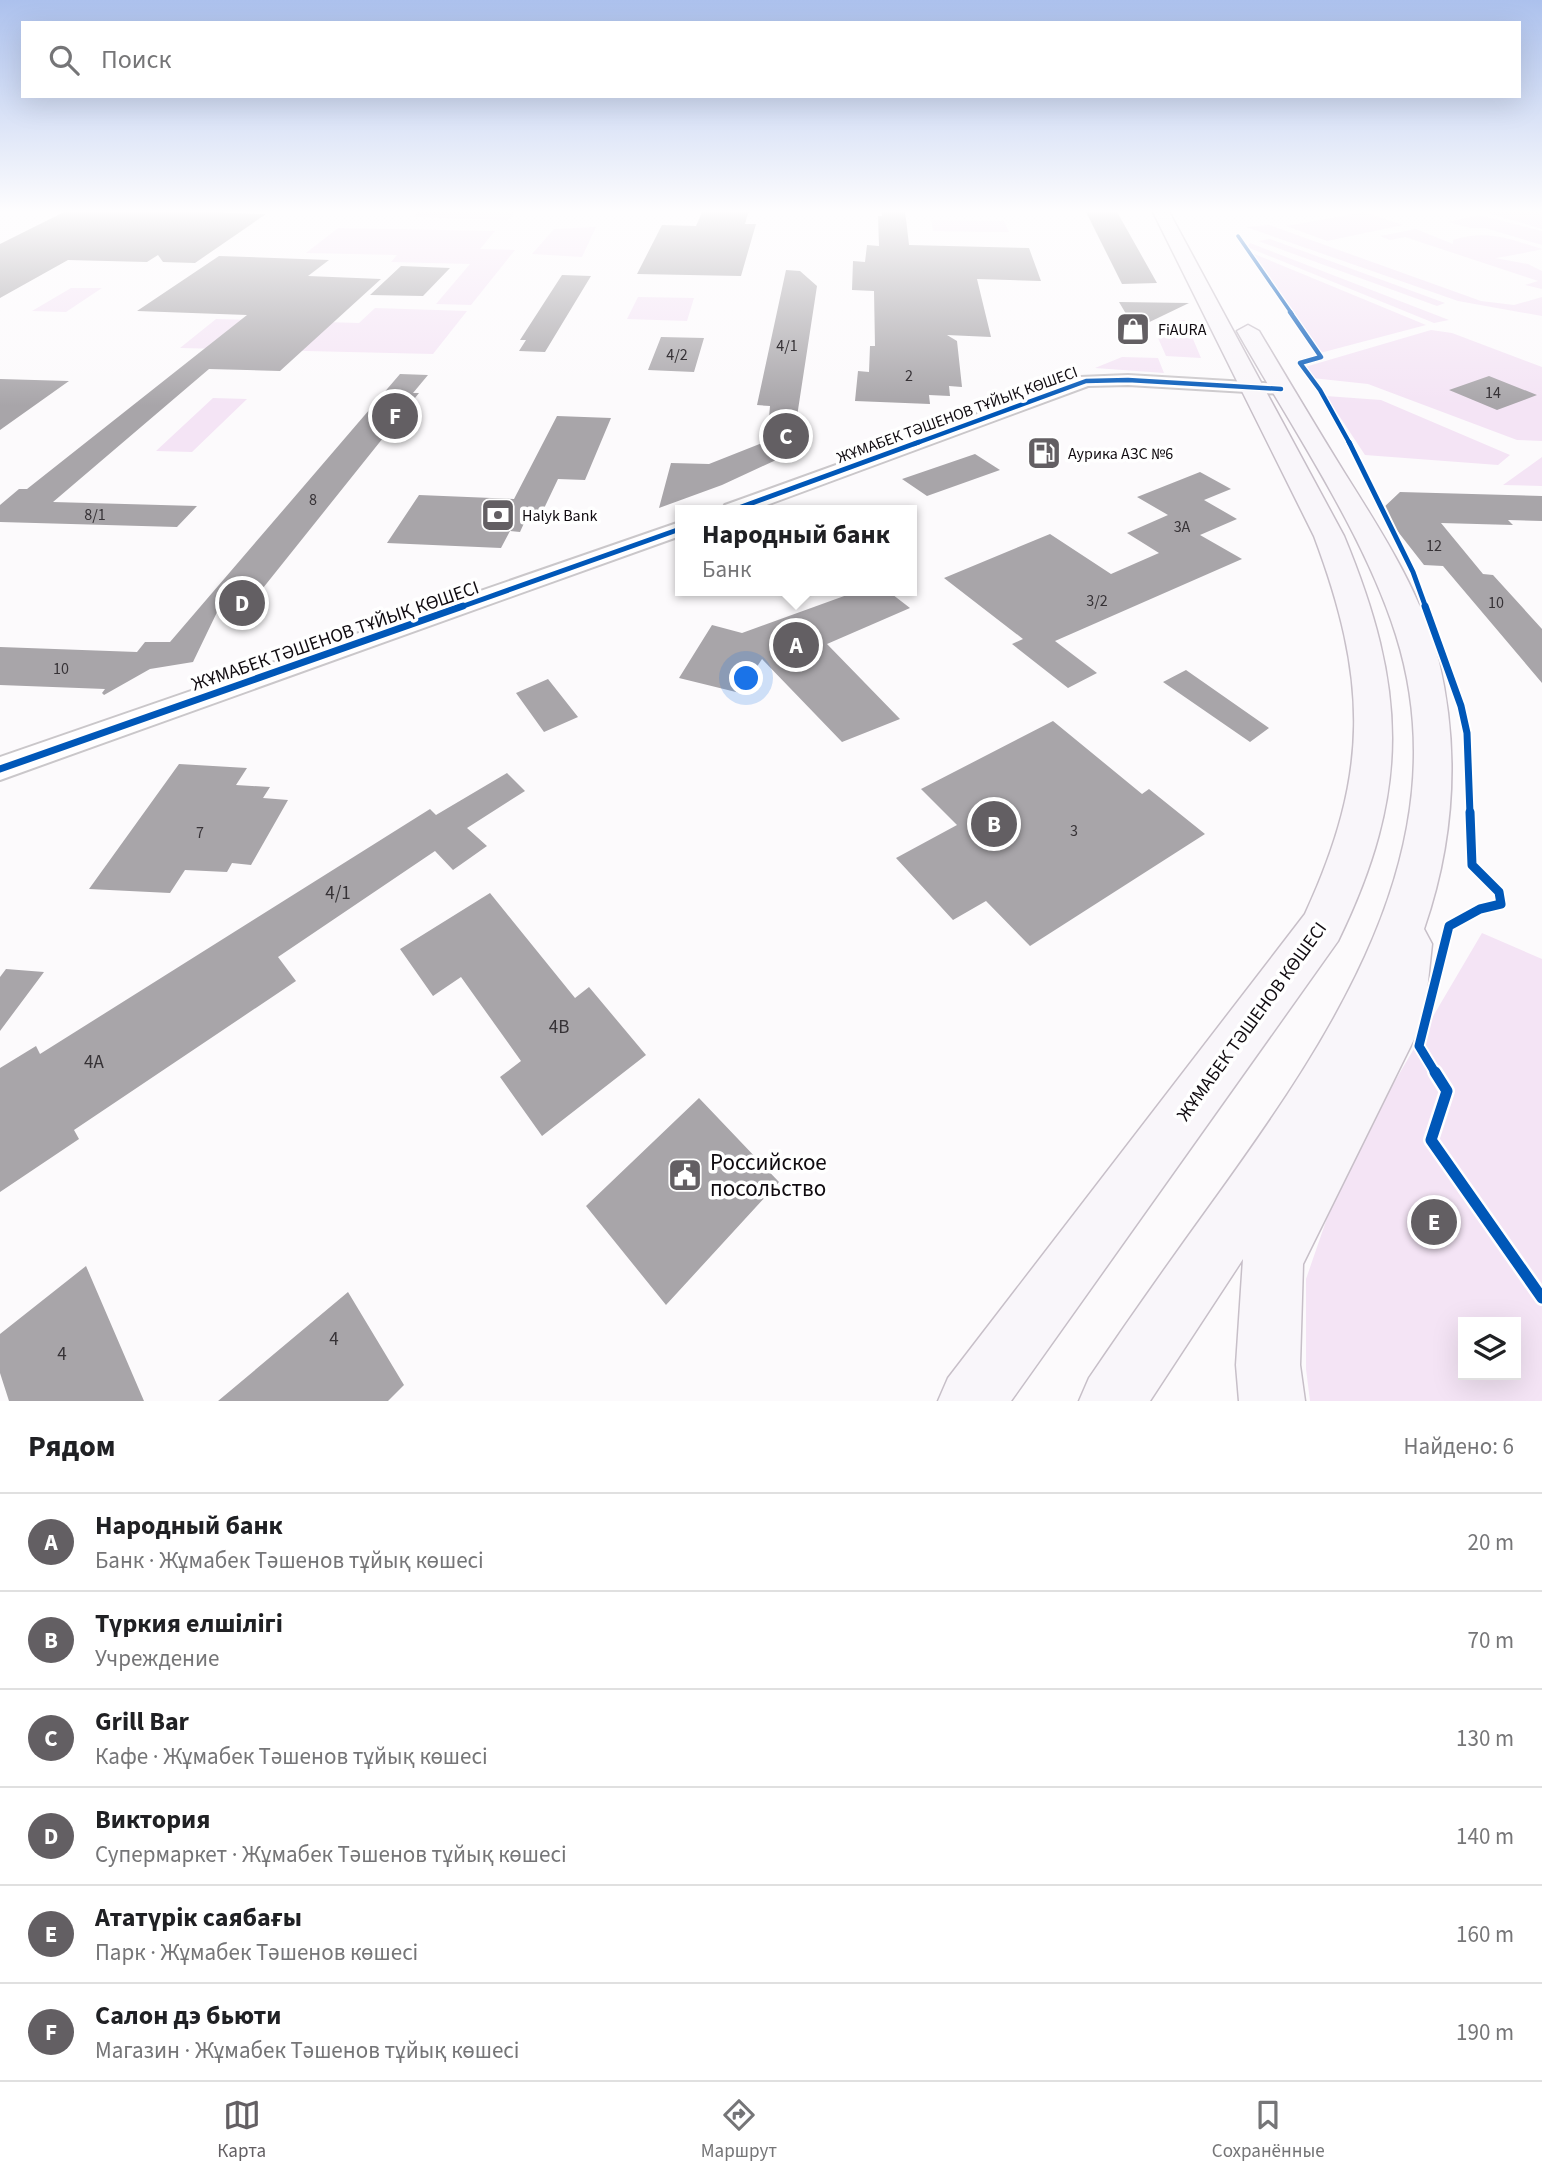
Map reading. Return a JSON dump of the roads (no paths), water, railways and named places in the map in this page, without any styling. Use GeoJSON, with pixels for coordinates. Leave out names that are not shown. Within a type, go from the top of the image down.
{"type":"FeatureCollection","features":[{"type":"Feature","properties":{"kind":"main road","name":"ЖҰМАБЕК ТӘШЕНОВ КӨШЕСІ"},"geometry":{"type":"LineString","coordinates":[[1112,1401],[1281,1155],[1340,1063],[1389,963],[1416,888],[1434,785],[1433,718],[1420,659],[1398,594],[1371,540],[1265,388],[1199,275]]}},
{"type":"Feature","properties":{"kind":"main road"},"geometry":{"type":"LineString","coordinates":[[1216,275],[1221,284]]}},
{"type":"Feature","properties":{"kind":"main road","name":"ЖҰМАБЕК ТӘШЕНОВ КӨШЕСІ"},"geometry":{"type":"LineString","coordinates":[[971,1401],[1322,928],[1355,848],[1373,760],[1377,711],[1368,650],[1351,588],[1265,388],[1241,319]]}},
{"type":"Feature","properties":{"kind":"main road"},"geometry":{"type":"LineString","coordinates":[[1272,1401],[1268,1366],[1273,1260],[1399,1020],[1416,888]]}},
{"type":"Feature","properties":{"kind":"street","name":"ЖҰМАБЕК ТӘШЕНОВ ТҰЙЫҚ КӨШЕСІ"},"geometry":{"type":"LineString","coordinates":[[747,505],[1086,381],[1128,380],[1265,388]]}},
{"type":"Feature","properties":{"kind":"street","name":"ЖҰМАБЕК ТӘШЕНОВ ТҰЙЫҚ КӨШЕСІ"},"geometry":{"type":"LineString","coordinates":[[0,769],[675,531]]}},
{"type":"Feature","properties":{"kind":"place","name":"FiAURA"},"geometry":{"type":"Point","coordinates":[1133,329]}},
{"type":"Feature","properties":{"kind":"place","name":"Салон дэ бьюти"},"geometry":{"type":"Point","coordinates":[395,416]}},
{"type":"Feature","properties":{"kind":"place","name":"Grill Bar"},"geometry":{"type":"Point","coordinates":[786,436]}},
{"type":"Feature","properties":{"kind":"place","name":"Аурика АЗС №6"},"geometry":{"type":"Point","coordinates":[1044,453]}},
{"type":"Feature","properties":{"kind":"place","name":"Halyk Bank"},"geometry":{"type":"Point","coordinates":[498,515]}},
{"type":"Feature","properties":{"kind":"place","name":"Виктория"},"geometry":{"type":"Point","coordinates":[242,603]}},
{"type":"Feature","properties":{"kind":"place","name":"Народный банк"},"geometry":{"type":"Point","coordinates":[796,645]}},
{"type":"Feature","properties":{"kind":"place","name":"Түркия елшілігі"},"geometry":{"type":"Point","coordinates":[994,824]}},
{"type":"Feature","properties":{"kind":"place","name":"Российское посольство"},"geometry":{"type":"Point","coordinates":[685,1175]}},
{"type":"Feature","properties":{"kind":"place","name":"Ататүрік саябағы"},"geometry":{"type":"Point","coordinates":[1434,1222]}}]}
